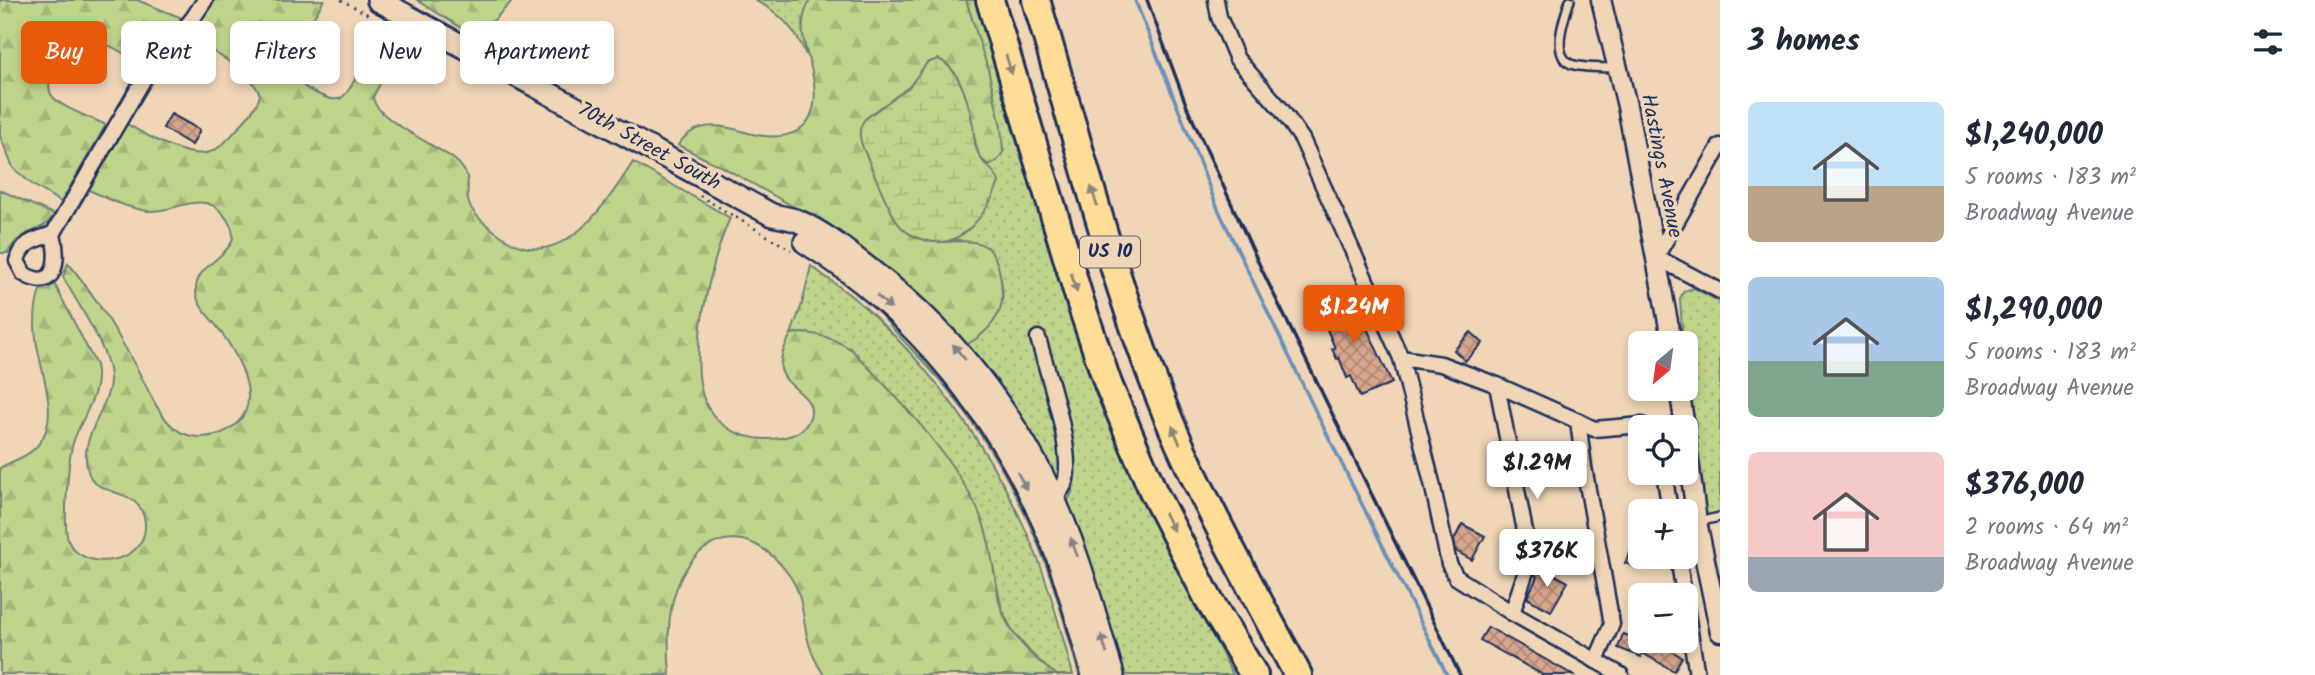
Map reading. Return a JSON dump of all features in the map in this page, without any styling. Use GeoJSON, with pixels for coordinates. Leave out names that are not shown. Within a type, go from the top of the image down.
{"type":"FeatureCollection","features":[{"type":"Feature","properties":{"kind":"highway","name":"US 10"},"geometry":{"type":"LineString","coordinates":[[990,0],[1077,292],[1108,384],[1153,491],[1210,602],[1254,675]]}},
{"type":"Feature","properties":{"kind":"highway","name":"US 10"},"geometry":{"type":"LineString","coordinates":[[1035,0],[1135,330],[1166,411],[1204,497],[1298,675]]}},
{"type":"Feature","properties":{"kind":"highway"},"geometry":{"type":"LineString","coordinates":[[1204,497],[1314,675]]}},
{"type":"Feature","properties":{"kind":"highway"},"geometry":{"type":"LineString","coordinates":[[1210,602],[1239,675]]}},
{"type":"Feature","properties":{"kind":"main road","name":"70th Street South"},"geometry":{"type":"LineString","coordinates":[[378,10],[772,215],[797,220],[844,250],[896,290],[939,330],[993,396],[1054,498],[1082,570],[1113,675]]}},
{"type":"Feature","properties":{"kind":"main road","name":"70th Street South"},"geometry":{"type":"LineString","coordinates":[[772,215],[790,233],[836,263],[896,313],[944,364],[977,406],[1021,478],[1052,542],[1093,675]]}},
{"type":"Feature","properties":{"kind":"street"},"geometry":{"type":"LineString","coordinates":[[53,234],[145,77],[194,18],[205,0]]}},
{"type":"Feature","properties":{"kind":"street"},"geometry":{"type":"LineString","coordinates":[[1216,0],[1219,17],[1237,59],[1281,109],[1301,139],[1401,358],[1433,483],[1449,564],[1460,581],[1621,675]]}},
{"type":"Feature","properties":{"kind":"street","name":"Hastings Avenue"},"geometry":{"type":"LineString","coordinates":[[1601,0],[1618,68],[1670,331]]}},
{"type":"Feature","properties":{"kind":"street"},"geometry":{"type":"LineString","coordinates":[[1720,146],[1656,257],[1720,290]]}},
{"type":"Feature","properties":{"kind":"street"},"geometry":{"type":"LineString","coordinates":[[1038,338],[1067,461],[1064,484],[1061,492],[1054,498]]}},
{"type":"Feature","properties":{"kind":"street"},"geometry":{"type":"LineString","coordinates":[[1401,358],[1441,364],[1497,385],[1594,429],[1628,426]]}},
{"type":"Feature","properties":{"kind":"street"},"geometry":{"type":"LineString","coordinates":[[1497,385],[1527,542],[1526,571],[1512,613]]}},
{"type":"Feature","properties":{"kind":"street"},"geometry":{"type":"LineString","coordinates":[[1578,421],[1612,624],[1596,660]]}},
{"type":"Feature","properties":{"kind":"street"},"geometry":{"type":"LineString","coordinates":[[1698,527],[1720,632]]}},
{"type":"Feature","properties":{"kind":"street"},"geometry":{"type":"LineString","coordinates":[[1693,653],[1697,675]]}},
{"type":"Feature","properties":{"kind":"lane"},"geometry":{"type":"LineString","coordinates":[[1570,0],[1560,44],[1567,61],[1573,65],[1618,68]]}},
{"type":"Feature","properties":{"kind":"lane"},"geometry":{"type":"LineString","coordinates":[[1698,522],[1720,517]]}},
{"type":"Feature","properties":{"kind":"path"},"geometry":{"type":"LineString","coordinates":[[341,0],[378,10]]}},
{"type":"Feature","properties":{"kind":"path"},"geometry":{"type":"LineString","coordinates":[[696,194],[796,253]]}},
{"type":"Feature","properties":{"kind":"green space"},"geometry":{"type":"Polygon","coordinates":[[[0,0],[137,0],[182,18],[180,21],[121,21],[121,53],[107,46],[107,21],[21,21],[21,84],[49,84],[50,92],[57,101],[106,125],[61,202],[33,185],[13,168],[0,136],[0,0]]]}},
{"type":"Feature","properties":{"kind":"green space"},"geometry":{"type":"Polygon","coordinates":[[[214,0],[324,0],[311,21],[230,21],[230,63],[216,54],[216,21],[200,21],[214,0]]]}},
{"type":"Feature","properties":{"kind":"green space"},"geometry":{"type":"Polygon","coordinates":[[[417,0],[513,0],[493,21],[460,21],[460,27],[417,0]]]}},
{"type":"Feature","properties":{"kind":"green space"},"geometry":{"type":"Polygon","coordinates":[[[754,0],[810,0],[802,24],[806,55],[785,22],[754,0]]]}},
{"type":"Feature","properties":{"kind":"green space"},"geometry":{"type":"Polygon","coordinates":[[[810,0],[966,0],[988,69],[1001,127],[1003,152],[998,160],[989,165],[980,158],[963,89],[949,66],[938,59],[927,63],[909,87],[865,119],[860,135],[880,186],[906,231],[921,239],[937,242],[968,241],[991,251],[998,267],[1002,301],[993,323],[968,344],[964,345],[812,217],[678,145],[684,137],[700,128],[717,126],[774,136],[797,131],[806,124],[812,113],[814,100],[814,83],[803,32],[805,11],[810,0]]]}},
{"type":"Feature","properties":{"kind":"green space"},"geometry":{"type":"Polygon","coordinates":[[[966,0],[977,0],[1051,256],[1103,407],[1148,509],[1233,675],[1121,675],[1065,505],[1074,485],[1072,459],[1058,438],[1061,465],[1054,477],[964,345],[994,319],[1002,301],[1002,290],[996,261],[960,240],[951,240],[974,222],[991,200],[999,182],[986,164],[989,165],[1003,149],[993,90],[966,0]]]}},
{"type":"Feature","properties":{"kind":"green space"},"geometry":{"type":"Polygon","coordinates":[[[938,59],[958,78],[966,97],[978,153],[999,182],[988,205],[971,227],[950,240],[938,242],[912,235],[896,221],[863,148],[860,133],[865,119],[909,87],[927,63],[938,59]]]}},
{"type":"Feature","properties":{"kind":"green space"},"geometry":{"type":"Polygon","coordinates":[[[354,80],[354,84],[380,84],[373,97],[376,105],[395,123],[455,160],[468,179],[468,202],[474,213],[503,237],[524,247],[543,248],[562,242],[579,230],[610,197],[633,162],[730,218],[715,259],[700,339],[701,388],[712,414],[724,426],[748,437],[771,439],[795,434],[808,422],[811,413],[807,399],[789,382],[781,369],[782,355],[791,334],[823,336],[852,350],[921,425],[952,466],[977,508],[986,530],[1002,612],[1021,643],[1038,661],[1057,675],[824,675],[810,647],[800,597],[794,582],[773,556],[756,545],[739,540],[722,541],[706,548],[693,560],[681,578],[670,618],[670,675],[0,674],[0,468],[34,449],[43,438],[48,425],[48,396],[35,333],[40,290],[55,285],[96,365],[94,394],[74,440],[70,460],[66,520],[68,540],[75,551],[98,560],[125,556],[136,548],[143,537],[145,523],[142,511],[136,503],[128,497],[101,487],[89,474],[87,448],[106,399],[110,377],[98,340],[63,277],[68,263],[104,312],[155,404],[173,427],[190,436],[209,436],[229,429],[244,413],[248,390],[240,364],[218,327],[202,308],[196,292],[198,280],[204,270],[229,247],[233,238],[223,214],[206,203],[148,211],[110,200],[89,190],[127,124],[179,150],[201,154],[210,152],[229,138],[254,108],[260,95],[253,84],[302,84],[315,93],[336,99],[346,93],[354,80]]]}},
{"type":"Feature","properties":{"kind":"green space"},"geometry":{"type":"Polygon","coordinates":[[[0,190],[55,215],[43,226],[18,239],[8,253],[0,253],[0,190]]]}},
{"type":"Feature","properties":{"kind":"green space"},"geometry":{"type":"Polygon","coordinates":[[[811,266],[863,306],[898,339],[948,398],[991,462],[1041,567],[1073,675],[1057,675],[1049,670],[1013,632],[1002,610],[988,541],[967,490],[937,447],[851,350],[823,337],[791,334],[811,266]]]}},
{"type":"Feature","properties":{"kind":"green space"},"geometry":{"type":"Polygon","coordinates":[[[1694,288],[1720,302],[1720,519],[1698,522],[1698,499],[1695,499],[1694,485],[1698,485],[1698,415],[1689,415],[1687,401],[1698,401],[1698,331],[1682,331],[1680,298],[1684,291],[1694,288]]]}},
{"type":"Feature","properties":{"kind":"green space"},"geometry":{"type":"Polygon","coordinates":[[[875,307],[905,335],[964,403],[1005,465],[1048,557],[1084,675],[1079,675],[1056,594],[1038,545],[1006,478],[981,435],[952,395],[875,307]]]}},
{"type":"Feature","properties":{"kind":"building"},"geometry":{"type":"Polygon","coordinates":[[[171,114],[200,130],[192,145],[163,128],[171,114]]]}},
{"type":"Feature","properties":{"kind":"building"},"geometry":{"type":"Polygon","coordinates":[[[1351,293],[1392,383],[1360,397],[1351,376],[1347,378],[1332,349],[1335,348],[1317,306],[1351,293]]]}},
{"type":"Feature","properties":{"kind":"building"},"geometry":{"type":"Polygon","coordinates":[[[1471,332],[1483,343],[1465,361],[1454,350],[1471,332]]]}},
{"type":"Feature","properties":{"kind":"building"},"geometry":{"type":"Polygon","coordinates":[[[1462,524],[1485,536],[1472,560],[1456,551],[1454,540],[1462,524]]]}},
{"type":"Feature","properties":{"kind":"building"},"geometry":{"type":"Polygon","coordinates":[[[1539,566],[1568,582],[1551,611],[1527,598],[1539,566]]]}},
{"type":"Feature","properties":{"kind":"building"},"geometry":{"type":"Polygon","coordinates":[[[1488,627],[1573,675],[1543,675],[1480,640],[1488,627]]]}},
{"type":"Feature","properties":{"kind":"building"},"geometry":{"type":"Polygon","coordinates":[[[1623,634],[1628,636],[1628,652],[1618,648],[1623,634]]]}},
{"type":"Feature","properties":{"kind":"building"},"geometry":{"type":"Polygon","coordinates":[[[1642,653],[1675,653],[1682,657],[1674,671],[1642,653]]]}},
{"type":"Feature","properties":{"kind":"waterway"},"geometry":{"type":"LineString","coordinates":[[1135,0],[1218,209],[1447,675]]}},
{"type":"Feature","properties":{"kind":"railway"},"geometry":{"type":"LineString","coordinates":[[1147,0],[1187,107],[1261,268],[1460,675]]}}]}
